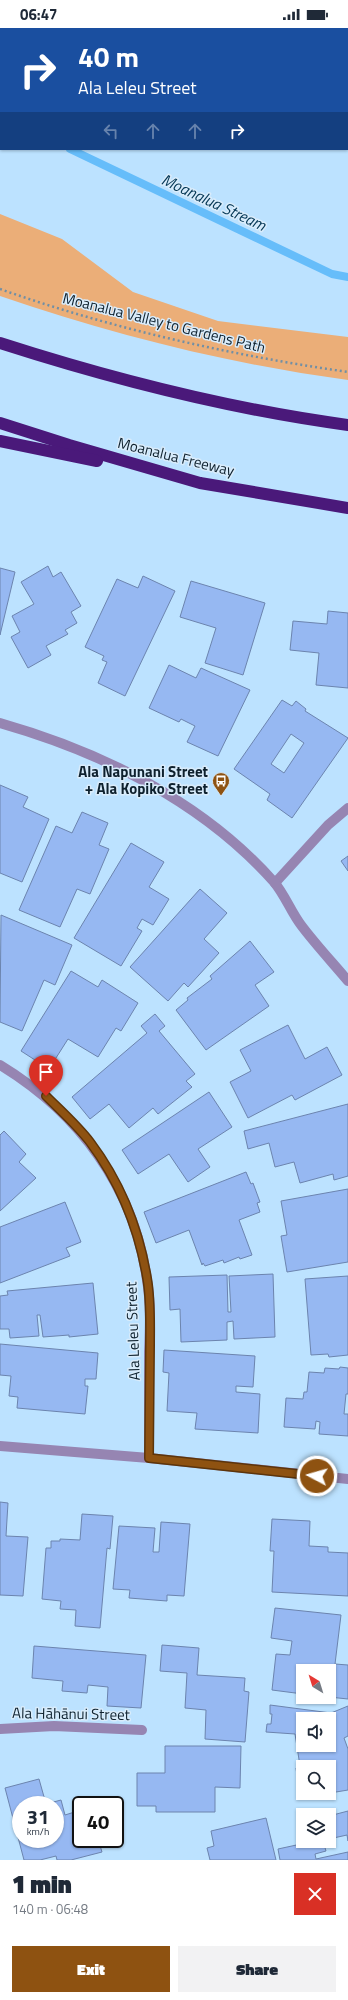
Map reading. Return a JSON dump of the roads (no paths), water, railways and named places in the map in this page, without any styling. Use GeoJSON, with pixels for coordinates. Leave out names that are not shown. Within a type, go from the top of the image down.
{"type":"FeatureCollection","features":[{"type":"Feature","properties":{"kind":"highway"},"geometry":{"type":"LineString","coordinates":[[0,343],[136,384],[228,406],[348,425]]}},
{"type":"Feature","properties":{"kind":"highway","name":"Moanalua Freeway"},"geometry":{"type":"LineString","coordinates":[[0,423],[69,446],[200,482],[348,508]]}},
{"type":"Feature","properties":{"kind":"highway"},"geometry":{"type":"LineString","coordinates":[[0,441],[200,482]]}},
{"type":"Feature","properties":{"kind":"street"},"geometry":{"type":"LineString","coordinates":[[0,723],[69,745],[108,762],[148,783],[217,829],[244,851],[275,883],[301,925],[348,981]]}},
{"type":"Feature","properties":{"kind":"street"},"geometry":{"type":"LineString","coordinates":[[275,883],[328,825],[348,808]]}},
{"type":"Feature","properties":{"kind":"street","name":"Ala Leleu Street"},"geometry":{"type":"LineString","coordinates":[[0,1065],[46,1096],[69,1118],[90,1142],[107,1167],[133,1222],[147,1280],[150,1310],[149,1458]]}},
{"type":"Feature","properties":{"kind":"street"},"geometry":{"type":"LineString","coordinates":[[0,1446],[149,1458],[348,1479]]}},
{"type":"Feature","properties":{"kind":"street","name":"Ala Hāhānui Street"},"geometry":{"type":"LineString","coordinates":[[0,1729],[54,1726],[142,1730]]}},
{"type":"Feature","properties":{"kind":"waterway","name":"Moanalua Stream"},"geometry":{"type":"LineString","coordinates":[[72,150],[332,274],[348,277]]}},
{"type":"Feature","properties":{"kind":"place","name":"Ala Napunani Street + Ala Kopiko Street"},"geometry":{"type":"Point","coordinates":[221,796]}}]}
